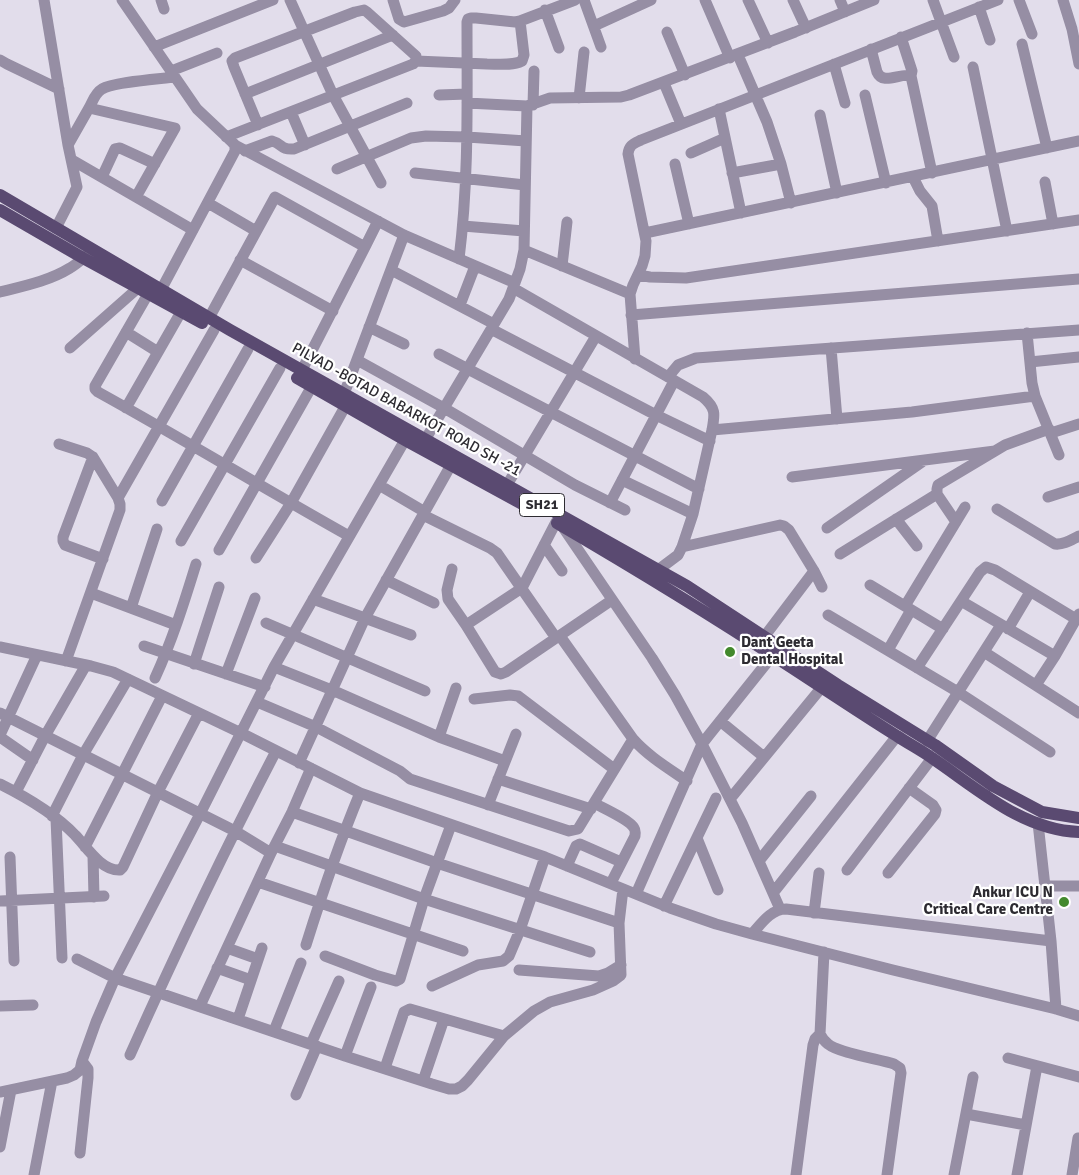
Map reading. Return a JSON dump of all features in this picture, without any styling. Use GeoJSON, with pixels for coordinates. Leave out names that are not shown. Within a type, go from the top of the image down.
{"type":"FeatureCollection","features":[{"type":"Feature","properties":{"kind":"main road","name":"PILYAD -BOTAD BABARKOT ROAD SH -21"},"geometry":{"type":"LineString","coordinates":[[0,195],[56,228],[88,254],[143,291],[312,386],[345,400],[425,440],[507,485],[774,655],[932,758],[996,803],[1022,818],[1038,824],[1079,832]]}},
{"type":"Feature","properties":{"kind":"main road","name":"PILYAD -BOTAD BABARKOT ROAD SH -21"},"geometry":{"type":"LineString","coordinates":[[0,210],[162,290],[302,370],[404,440],[559,524],[658,570],[687,586],[838,686],[927,740],[993,786],[1042,812],[1079,818]]}},
{"type":"Feature","properties":{"kind":"street"},"geometry":{"type":"LineString","coordinates":[[45,0],[58,90],[77,187],[56,228]]}},
{"type":"Feature","properties":{"kind":"street"},"geometry":{"type":"LineString","coordinates":[[122,0],[196,108],[230,141],[245,151],[404,235],[514,286],[635,359],[703,397],[712,406],[715,417],[693,514],[678,555],[658,570]]}},
{"type":"Feature","properties":{"kind":"street"},"geometry":{"type":"LineString","coordinates":[[154,47],[273,0]]}},
{"type":"Feature","properties":{"kind":"street"},"geometry":{"type":"LineString","coordinates":[[290,0],[318,64],[381,182]]}},
{"type":"Feature","properties":{"kind":"street"},"geometry":{"type":"LineString","coordinates":[[393,0],[398,19],[404,22],[444,11],[455,0]]}},
{"type":"Feature","properties":{"kind":"street"},"geometry":{"type":"LineString","coordinates":[[459,259],[463,226],[467,137],[468,19],[476,18],[515,22],[575,0]]}},
{"type":"Feature","properties":{"kind":"street"},"geometry":{"type":"LineString","coordinates":[[584,0],[601,47]]}},
{"type":"Feature","properties":{"kind":"street"},"geometry":{"type":"LineString","coordinates":[[594,26],[651,0]]}},
{"type":"Feature","properties":{"kind":"street"},"geometry":{"type":"LineString","coordinates":[[705,0],[756,95],[781,164],[791,203]]}},
{"type":"Feature","properties":{"kind":"street"},"geometry":{"type":"LineString","coordinates":[[748,0],[768,43]]}},
{"type":"Feature","properties":{"kind":"street"},"geometry":{"type":"LineString","coordinates":[[793,0],[806,28]]}},
{"type":"Feature","properties":{"kind":"street"},"geometry":{"type":"LineString","coordinates":[[840,0],[846,12]]}},
{"type":"Feature","properties":{"kind":"street"},"geometry":{"type":"LineString","coordinates":[[439,95],[530,105],[550,98],[621,97],[685,75],[874,0]]}},
{"type":"Feature","properties":{"kind":"street"},"geometry":{"type":"LineString","coordinates":[[933,0],[954,57]]}},
{"type":"Feature","properties":{"kind":"street"},"geometry":{"type":"LineString","coordinates":[[635,359],[630,294],[645,256],[646,241],[628,154],[629,148],[641,140],[998,0]]}},
{"type":"Feature","properties":{"kind":"street"},"geometry":{"type":"LineString","coordinates":[[1019,0],[1032,34]]}},
{"type":"Feature","properties":{"kind":"street"},"geometry":{"type":"LineString","coordinates":[[1063,0],[1072,29],[1079,64]]}},
{"type":"Feature","properties":{"kind":"street"},"geometry":{"type":"LineString","coordinates":[[979,7],[990,40]]}},
{"type":"Feature","properties":{"kind":"street"},"geometry":{"type":"LineString","coordinates":[[258,125],[234,67],[232,61],[235,58],[364,10],[416,56],[416,61]]}},
{"type":"Feature","properties":{"kind":"street"},"geometry":{"type":"LineString","coordinates":[[545,10],[559,48]]}},
{"type":"Feature","properties":{"kind":"street"},"geometry":{"type":"LineString","coordinates":[[230,141],[258,125],[413,64],[416,61],[518,63],[522,61],[524,55],[520,21]]}},
{"type":"Feature","properties":{"kind":"street"},"geometry":{"type":"LineString","coordinates":[[667,32],[685,75]]}},
{"type":"Feature","properties":{"kind":"street"},"geometry":{"type":"LineString","coordinates":[[245,94],[393,35]]}},
{"type":"Feature","properties":{"kind":"street"},"geometry":{"type":"LineString","coordinates":[[901,37],[912,71],[911,76],[932,173]]}},
{"type":"Feature","properties":{"kind":"street"},"geometry":{"type":"LineString","coordinates":[[1022,44],[1047,148]]}},
{"type":"Feature","properties":{"kind":"street"},"geometry":{"type":"LineString","coordinates":[[0,49],[1,60],[6,64],[58,90]]}},
{"type":"Feature","properties":{"kind":"street"},"geometry":{"type":"LineString","coordinates":[[871,49],[878,76],[886,79],[911,76]]}},
{"type":"Feature","properties":{"kind":"street"},"geometry":{"type":"LineString","coordinates":[[579,98],[584,52]]}},
{"type":"Feature","properties":{"kind":"street"},"geometry":{"type":"LineString","coordinates":[[68,145],[97,93],[104,88],[114,84],[173,74],[216,53]]}},
{"type":"Feature","properties":{"kind":"street"},"geometry":{"type":"LineString","coordinates":[[834,64],[845,103]]}},
{"type":"Feature","properties":{"kind":"street"},"geometry":{"type":"LineString","coordinates":[[973,67],[1007,231]]}},
{"type":"Feature","properties":{"kind":"street"},"geometry":{"type":"LineString","coordinates":[[425,440],[509,299],[520,269],[524,250],[526,141],[534,70]]}},
{"type":"Feature","properties":{"kind":"street"},"geometry":{"type":"LineString","coordinates":[[664,83],[681,124]]}},
{"type":"Feature","properties":{"kind":"street"},"geometry":{"type":"LineString","coordinates":[[865,95],[886,183]]}},
{"type":"Feature","properties":{"kind":"street"},"geometry":{"type":"LineString","coordinates":[[245,151],[272,140],[287,150],[294,150],[408,103]]}},
{"type":"Feature","properties":{"kind":"street"},"geometry":{"type":"LineString","coordinates":[[89,108],[175,128],[136,197]]}},
{"type":"Feature","properties":{"kind":"street"},"geometry":{"type":"LineString","coordinates":[[719,109],[741,213]]}},
{"type":"Feature","properties":{"kind":"street"},"geometry":{"type":"LineString","coordinates":[[291,112],[305,145]]}},
{"type":"Feature","properties":{"kind":"street"},"geometry":{"type":"LineString","coordinates":[[820,115],[838,193]]}},
{"type":"Feature","properties":{"kind":"street"},"geometry":{"type":"LineString","coordinates":[[337,170],[411,138],[467,137],[526,141]]}},
{"type":"Feature","properties":{"kind":"street"},"geometry":{"type":"LineString","coordinates":[[691,153],[725,138]]}},
{"type":"Feature","properties":{"kind":"street"},"geometry":{"type":"LineString","coordinates":[[162,290],[235,151],[230,141]]}},
{"type":"Feature","properties":{"kind":"street"},"geometry":{"type":"LineString","coordinates":[[645,234],[1079,142]]}},
{"type":"Feature","properties":{"kind":"street"},"geometry":{"type":"LineString","coordinates":[[102,177],[117,148],[155,164]]}},
{"type":"Feature","properties":{"kind":"street"},"geometry":{"type":"LineString","coordinates":[[72,160],[193,230]]}},
{"type":"Feature","properties":{"kind":"street"},"geometry":{"type":"LineString","coordinates":[[675,164],[689,224]]}},
{"type":"Feature","properties":{"kind":"street"},"geometry":{"type":"LineString","coordinates":[[732,173],[781,164]]}},
{"type":"Feature","properties":{"kind":"street"},"geometry":{"type":"LineString","coordinates":[[415,173],[526,185]]}},
{"type":"Feature","properties":{"kind":"street"},"geometry":{"type":"LineString","coordinates":[[913,177],[920,191],[932,206],[938,241]]}},
{"type":"Feature","properties":{"kind":"street"},"geometry":{"type":"LineString","coordinates":[[1045,182],[1053,224]]}},
{"type":"Feature","properties":{"kind":"street"},"geometry":{"type":"LineString","coordinates":[[209,318],[275,197],[365,247]]}},
{"type":"Feature","properties":{"kind":"street"},"geometry":{"type":"LineString","coordinates":[[208,203],[256,231]]}},
{"type":"Feature","properties":{"kind":"street"},"geometry":{"type":"LineString","coordinates":[[638,275],[686,278],[1079,220]]}},
{"type":"Feature","properties":{"kind":"street"},"geometry":{"type":"LineString","coordinates":[[302,370],[378,221]]}},
{"type":"Feature","properties":{"kind":"street"},"geometry":{"type":"LineString","coordinates":[[562,266],[567,222]]}},
{"type":"Feature","properties":{"kind":"street"},"geometry":{"type":"LineString","coordinates":[[463,226],[524,231]]}},
{"type":"Feature","properties":{"kind":"street"},"geometry":{"type":"LineString","coordinates":[[256,558],[291,503],[345,400],[357,360],[404,235]]}},
{"type":"Feature","properties":{"kind":"street"},"geometry":{"type":"LineString","coordinates":[[524,250],[630,294]]}},
{"type":"Feature","properties":{"kind":"street"},"geometry":{"type":"LineString","coordinates":[[0,292],[43,280],[70,268],[88,254]]}},
{"type":"Feature","properties":{"kind":"street"},"geometry":{"type":"LineString","coordinates":[[240,260],[333,311]]}},
{"type":"Feature","properties":{"kind":"street"},"geometry":{"type":"LineString","coordinates":[[460,305],[474,266]]}},
{"type":"Feature","properties":{"kind":"street"},"geometry":{"type":"LineString","coordinates":[[391,270],[460,305],[492,326],[656,415],[711,435],[1035,396]]}},
{"type":"Feature","properties":{"kind":"street"},"geometry":{"type":"LineString","coordinates":[[631,315],[1079,279]]}},
{"type":"Feature","properties":{"kind":"street"},"geometry":{"type":"LineString","coordinates":[[143,291],[126,332],[95,389],[349,536]]}},
{"type":"Feature","properties":{"kind":"street"},"geometry":{"type":"LineString","coordinates":[[70,348],[143,291]]}},
{"type":"Feature","properties":{"kind":"street"},"geometry":{"type":"LineString","coordinates":[[126,408],[181,312]]}},
{"type":"Feature","properties":{"kind":"street"},"geometry":{"type":"LineString","coordinates":[[370,327],[404,344]]}},
{"type":"Feature","properties":{"kind":"street"},"geometry":{"type":"LineString","coordinates":[[118,498],[214,330]]}},
{"type":"Feature","properties":{"kind":"street"},"geometry":{"type":"LineString","coordinates":[[610,503],[656,415],[678,366],[687,361],[696,358],[1079,330]]}},
{"type":"Feature","properties":{"kind":"street"},"geometry":{"type":"LineString","coordinates":[[126,332],[158,352]]}},
{"type":"Feature","properties":{"kind":"street"},"geometry":{"type":"LineString","coordinates":[[1027,333],[1035,396],[1060,455]]}},
{"type":"Feature","properties":{"kind":"street"},"geometry":{"type":"LineString","coordinates":[[507,485],[596,336]]}},
{"type":"Feature","properties":{"kind":"street"},"geometry":{"type":"LineString","coordinates":[[831,348],[837,419]]}},
{"type":"Feature","properties":{"kind":"street"},"geometry":{"type":"LineString","coordinates":[[162,500],[248,349]]}},
{"type":"Feature","properties":{"kind":"street"},"geometry":{"type":"LineString","coordinates":[[439,354],[699,489]]}},
{"type":"Feature","properties":{"kind":"street"},"geometry":{"type":"LineString","coordinates":[[1030,362],[1079,357]]}},
{"type":"Feature","properties":{"kind":"street"},"geometry":{"type":"LineString","coordinates":[[357,360],[444,408],[575,485],[625,510]]}},
{"type":"Feature","properties":{"kind":"street"},"geometry":{"type":"LineString","coordinates":[[181,541],[280,368]]}},
{"type":"Feature","properties":{"kind":"street"},"geometry":{"type":"LineString","coordinates":[[219,550],[312,386]]}},
{"type":"Feature","properties":{"kind":"street"},"geometry":{"type":"LineString","coordinates":[[956,522],[937,494],[938,485],[1005,445],[1079,424]]}},
{"type":"Feature","properties":{"kind":"street"},"geometry":{"type":"LineString","coordinates":[[0,1147],[5,1091],[74,1075],[80,1070],[96,1022],[115,978],[274,667],[404,440]]}},
{"type":"Feature","properties":{"kind":"street"},"geometry":{"type":"LineString","coordinates":[[59,444],[87,453],[93,457],[120,504],[120,510],[66,661]]}},
{"type":"Feature","properties":{"kind":"street"},"geometry":{"type":"LineString","coordinates":[[792,477],[995,451]]}},
{"type":"Feature","properties":{"kind":"street"},"geometry":{"type":"LineString","coordinates":[[93,457],[63,541],[65,545],[103,558]]}},
{"type":"Feature","properties":{"kind":"street"},"geometry":{"type":"LineString","coordinates":[[827,528],[925,460]]}},
{"type":"Feature","properties":{"kind":"street"},"geometry":{"type":"LineString","coordinates":[[299,763],[365,618],[451,465]]}},
{"type":"Feature","properties":{"kind":"street"},"geometry":{"type":"LineString","coordinates":[[622,480],[693,514]]}},
{"type":"Feature","properties":{"kind":"street"},"geometry":{"type":"LineString","coordinates":[[379,484],[424,513],[497,552],[632,739],[647,753],[687,781]]}},
{"type":"Feature","properties":{"kind":"street"},"geometry":{"type":"LineString","coordinates":[[1048,497],[1079,487]]}},
{"type":"Feature","properties":{"kind":"street"},"geometry":{"type":"LineString","coordinates":[[840,554],[937,494]]}},
{"type":"Feature","properties":{"kind":"street"},"geometry":{"type":"LineString","coordinates":[[888,650],[908,608],[965,507]]}},
{"type":"Feature","properties":{"kind":"street"},"geometry":{"type":"LineString","coordinates":[[997,509],[1055,544],[1060,545],[1079,536]]}},
{"type":"Feature","properties":{"kind":"street"},"geometry":{"type":"LineString","coordinates":[[896,519],[917,546]]}},
{"type":"Feature","properties":{"kind":"street"},"geometry":{"type":"LineString","coordinates":[[466,625],[522,588],[544,545],[559,524],[675,695],[732,803],[780,909]]}},
{"type":"Feature","properties":{"kind":"street"},"geometry":{"type":"LineString","coordinates":[[682,547],[780,525],[784,526],[789,530],[822,587]]}},
{"type":"Feature","properties":{"kind":"street"},"geometry":{"type":"LineString","coordinates":[[131,608],[157,529]]}},
{"type":"Feature","properties":{"kind":"street"},"geometry":{"type":"LineString","coordinates":[[544,545],[562,571]]}},
{"type":"Feature","properties":{"kind":"street"},"geometry":{"type":"LineString","coordinates":[[155,678],[166,654],[196,564]]}},
{"type":"Feature","properties":{"kind":"street"},"geometry":{"type":"LineString","coordinates":[[917,668],[982,569],[986,567],[995,570],[1030,592],[1077,616],[1055,656],[1036,685]]}},
{"type":"Feature","properties":{"kind":"street"},"geometry":{"type":"LineString","coordinates":[[452,569],[447,590],[448,599],[495,672],[501,674],[612,600]]}},
{"type":"Feature","properties":{"kind":"street"},"geometry":{"type":"LineString","coordinates":[[764,637],[814,571]]}},
{"type":"Feature","properties":{"kind":"street"},"geometry":{"type":"LineString","coordinates":[[386,580],[434,603]]}},
{"type":"Feature","properties":{"kind":"street"},"geometry":{"type":"LineString","coordinates":[[870,585],[942,629]]}},
{"type":"Feature","properties":{"kind":"street"},"geometry":{"type":"LineString","coordinates":[[194,664],[219,587]]}},
{"type":"Feature","properties":{"kind":"street"},"geometry":{"type":"LineString","coordinates":[[927,740],[984,652],[1030,592]]}},
{"type":"Feature","properties":{"kind":"street"},"geometry":{"type":"LineString","coordinates":[[91,593],[176,625]]}},
{"type":"Feature","properties":{"kind":"street"},"geometry":{"type":"LineString","coordinates":[[226,674],[255,598]]}},
{"type":"Feature","properties":{"kind":"street"},"geometry":{"type":"LineString","coordinates":[[313,600],[411,635]]}},
{"type":"Feature","properties":{"kind":"street"},"geometry":{"type":"LineString","coordinates":[[961,601],[1055,656]]}},
{"type":"Feature","properties":{"kind":"street"},"geometry":{"type":"LineString","coordinates":[[828,614],[958,692],[1050,752]]}},
{"type":"Feature","properties":{"kind":"street"},"geometry":{"type":"LineString","coordinates":[[266,622],[424,692]]}},
{"type":"Feature","properties":{"kind":"street"},"geometry":{"type":"LineString","coordinates":[[144,646],[265,687]]}},
{"type":"Feature","properties":{"kind":"street"},"geometry":{"type":"LineString","coordinates":[[0,647],[113,672],[241,733],[360,793],[545,857],[664,906],[716,924],[1079,1016]]}},
{"type":"Feature","properties":{"kind":"street"},"geometry":{"type":"LineString","coordinates":[[984,652],[1078,711]]}},
{"type":"Feature","properties":{"kind":"street"},"geometry":{"type":"LineString","coordinates":[[33,760],[0,736],[4,715],[37,655]]}},
{"type":"Feature","properties":{"kind":"street"},"geometry":{"type":"LineString","coordinates":[[636,894],[702,744],[774,655]]}},
{"type":"Feature","properties":{"kind":"street"},"geometry":{"type":"LineString","coordinates":[[18,793],[45,736],[86,665]]}},
{"type":"Feature","properties":{"kind":"street"},"geometry":{"type":"LineString","coordinates":[[274,667],[439,737],[505,761]]}},
{"type":"Feature","properties":{"kind":"street"},"geometry":{"type":"LineString","coordinates":[[62,958],[54,818],[83,755],[128,679]]}},
{"type":"Feature","properties":{"kind":"street"},"geometry":{"type":"LineString","coordinates":[[732,803],[764,758],[822,687]]}},
{"type":"Feature","properties":{"kind":"street"},"geometry":{"type":"LineString","coordinates":[[439,737],[456,688]]}},
{"type":"Feature","properties":{"kind":"street"},"geometry":{"type":"LineString","coordinates":[[474,699],[510,695],[518,696],[614,769]]}},
{"type":"Feature","properties":{"kind":"street"},"geometry":{"type":"LineString","coordinates":[[85,847],[162,696]]}},
{"type":"Feature","properties":{"kind":"street"},"geometry":{"type":"LineString","coordinates":[[257,702],[316,726],[400,771],[410,779],[569,831],[578,829],[632,739]]}},
{"type":"Feature","properties":{"kind":"street"},"geometry":{"type":"LineString","coordinates":[[0,784],[18,793],[63,824],[76,835],[93,856],[110,868],[120,870],[199,713]]}},
{"type":"Feature","properties":{"kind":"street"},"geometry":{"type":"LineString","coordinates":[[4,715],[273,849],[331,866],[424,899],[590,952]]}},
{"type":"Feature","properties":{"kind":"street"},"geometry":{"type":"LineString","coordinates":[[720,721],[764,758]]}},
{"type":"Feature","properties":{"kind":"street"},"geometry":{"type":"LineString","coordinates":[[488,805],[516,734]]}},
{"type":"Feature","properties":{"kind":"street"},"geometry":{"type":"LineString","coordinates":[[773,893],[897,736]]}},
{"type":"Feature","properties":{"kind":"street"},"geometry":{"type":"LineString","coordinates":[[130,1055],[235,831],[276,751]]}},
{"type":"Feature","properties":{"kind":"street"},"geometry":{"type":"LineString","coordinates":[[847,870],[932,758]]}},
{"type":"Feature","properties":{"kind":"street"},"geometry":{"type":"LineString","coordinates":[[200,1006],[311,768]]}},
{"type":"Feature","properties":{"kind":"street"},"geometry":{"type":"LineString","coordinates":[[498,779],[593,806],[628,822],[634,828],[635,836],[610,884]]}},
{"type":"Feature","properties":{"kind":"street"},"geometry":{"type":"LineString","coordinates":[[888,873],[935,814],[936,810],[933,805],[909,788]]}},
{"type":"Feature","properties":{"kind":"street"},"geometry":{"type":"LineString","coordinates":[[0,796],[18,793]]}},
{"type":"Feature","properties":{"kind":"street"},"geometry":{"type":"LineString","coordinates":[[306,945],[331,866],[360,793]]}},
{"type":"Feature","properties":{"kind":"street"},"geometry":{"type":"LineString","coordinates":[[664,906],[697,838],[711,795],[732,803]]}},
{"type":"Feature","properties":{"kind":"street"},"geometry":{"type":"LineString","coordinates":[[758,861],[811,796]]}},
{"type":"Feature","properties":{"kind":"street"},"geometry":{"type":"LineString","coordinates":[[292,812],[619,923]]}},
{"type":"Feature","properties":{"kind":"street"},"geometry":{"type":"LineString","coordinates":[[325,956],[375,974],[400,980],[424,899],[451,824]]}},
{"type":"Feature","properties":{"kind":"street"},"geometry":{"type":"LineString","coordinates":[[1038,824],[1051,941],[1056,1009]]}},
{"type":"Feature","properties":{"kind":"street"},"geometry":{"type":"LineString","coordinates":[[697,838],[718,890]]}},
{"type":"Feature","properties":{"kind":"street"},"geometry":{"type":"LineString","coordinates":[[567,866],[576,846],[580,844],[621,862]]}},
{"type":"Feature","properties":{"kind":"street"},"geometry":{"type":"LineString","coordinates":[[6,901],[99,896],[93,856]]}},
{"type":"Feature","properties":{"kind":"street"},"geometry":{"type":"LineString","coordinates":[[10,857],[6,901],[14,961]]}},
{"type":"Feature","properties":{"kind":"street"},"geometry":{"type":"LineString","coordinates":[[432,986],[478,964],[503,961],[509,956],[545,857]]}},
{"type":"Feature","properties":{"kind":"street"},"geometry":{"type":"LineString","coordinates":[[814,913],[819,873]]}},
{"type":"Feature","properties":{"kind":"street"},"geometry":{"type":"LineString","coordinates":[[258,882],[463,951]]}},
{"type":"Feature","properties":{"kind":"street"},"geometry":{"type":"LineString","coordinates":[[1045,886],[1079,886]]}},
{"type":"Feature","properties":{"kind":"street"},"geometry":{"type":"LineString","coordinates":[[77,959],[115,978],[345,1056],[449,1089],[456,1089],[462,1086],[504,1036],[534,1010],[550,1002],[593,990],[614,981],[621,975],[619,923],[624,889]]}},
{"type":"Feature","properties":{"kind":"street"},"geometry":{"type":"LineString","coordinates":[[752,934],[771,915],[780,909],[1051,941]]}},
{"type":"Feature","properties":{"kind":"street"},"geometry":{"type":"LineString","coordinates":[[227,948],[260,953],[238,1020]]}},
{"type":"Feature","properties":{"kind":"street"},"geometry":{"type":"LineString","coordinates":[[824,952],[820,1034],[829,1045],[838,1049],[894,1064],[900,1068],[901,1082],[887,1175]]}},
{"type":"Feature","properties":{"kind":"street"},"geometry":{"type":"LineString","coordinates":[[274,1031],[301,963]]}},
{"type":"Feature","properties":{"kind":"street"},"geometry":{"type":"LineString","coordinates":[[519,970],[599,976],[621,965]]}},
{"type":"Feature","properties":{"kind":"street"},"geometry":{"type":"LineString","coordinates":[[217,968],[251,980]]}},
{"type":"Feature","properties":{"kind":"street"},"geometry":{"type":"LineString","coordinates":[[296,1096],[339,981]]}},
{"type":"Feature","properties":{"kind":"street"},"geometry":{"type":"LineString","coordinates":[[345,1056],[371,987]]}},
{"type":"Feature","properties":{"kind":"street"},"geometry":{"type":"LineString","coordinates":[[0,1006],[33,1005]]}},
{"type":"Feature","properties":{"kind":"street"},"geometry":{"type":"LineString","coordinates":[[385,1068],[404,1012],[410,1009],[504,1036]]}},
{"type":"Feature","properties":{"kind":"street"},"geometry":{"type":"LineString","coordinates":[[423,1081],[444,1019]]}},
{"type":"Feature","properties":{"kind":"street"},"geometry":{"type":"LineString","coordinates":[[796,1175],[813,1045],[815,1039],[820,1034]]}},
{"type":"Feature","properties":{"kind":"street"},"geometry":{"type":"LineString","coordinates":[[1008,1058],[1079,1077]]}},
{"type":"Feature","properties":{"kind":"street"},"geometry":{"type":"LineString","coordinates":[[80,1153],[88,1078],[88,1069],[82,1061]]}},
{"type":"Feature","properties":{"kind":"street"},"geometry":{"type":"LineString","coordinates":[[1016,1175],[1037,1066]]}},
{"type":"Feature","properties":{"kind":"street"},"geometry":{"type":"LineString","coordinates":[[954,1175],[973,1077]]}},
{"type":"Feature","properties":{"kind":"street"},"geometry":{"type":"LineString","coordinates":[[34,1175],[52,1081]]}},
{"type":"Feature","properties":{"kind":"street"},"geometry":{"type":"LineString","coordinates":[[966,1114],[1026,1125]]}},
{"type":"Feature","properties":{"kind":"street"},"geometry":{"type":"LineString","coordinates":[[1072,1175],[1078,1138]]}},
{"type":"Feature","properties":{"kind":"place","name":"Dant Geeta Dental Hospital"},"geometry":{"type":"Point","coordinates":[730,652]}},
{"type":"Feature","properties":{"kind":"place","name":"Ankur ICU N Critical Care Centre"},"geometry":{"type":"Point","coordinates":[1064,902]}}]}
